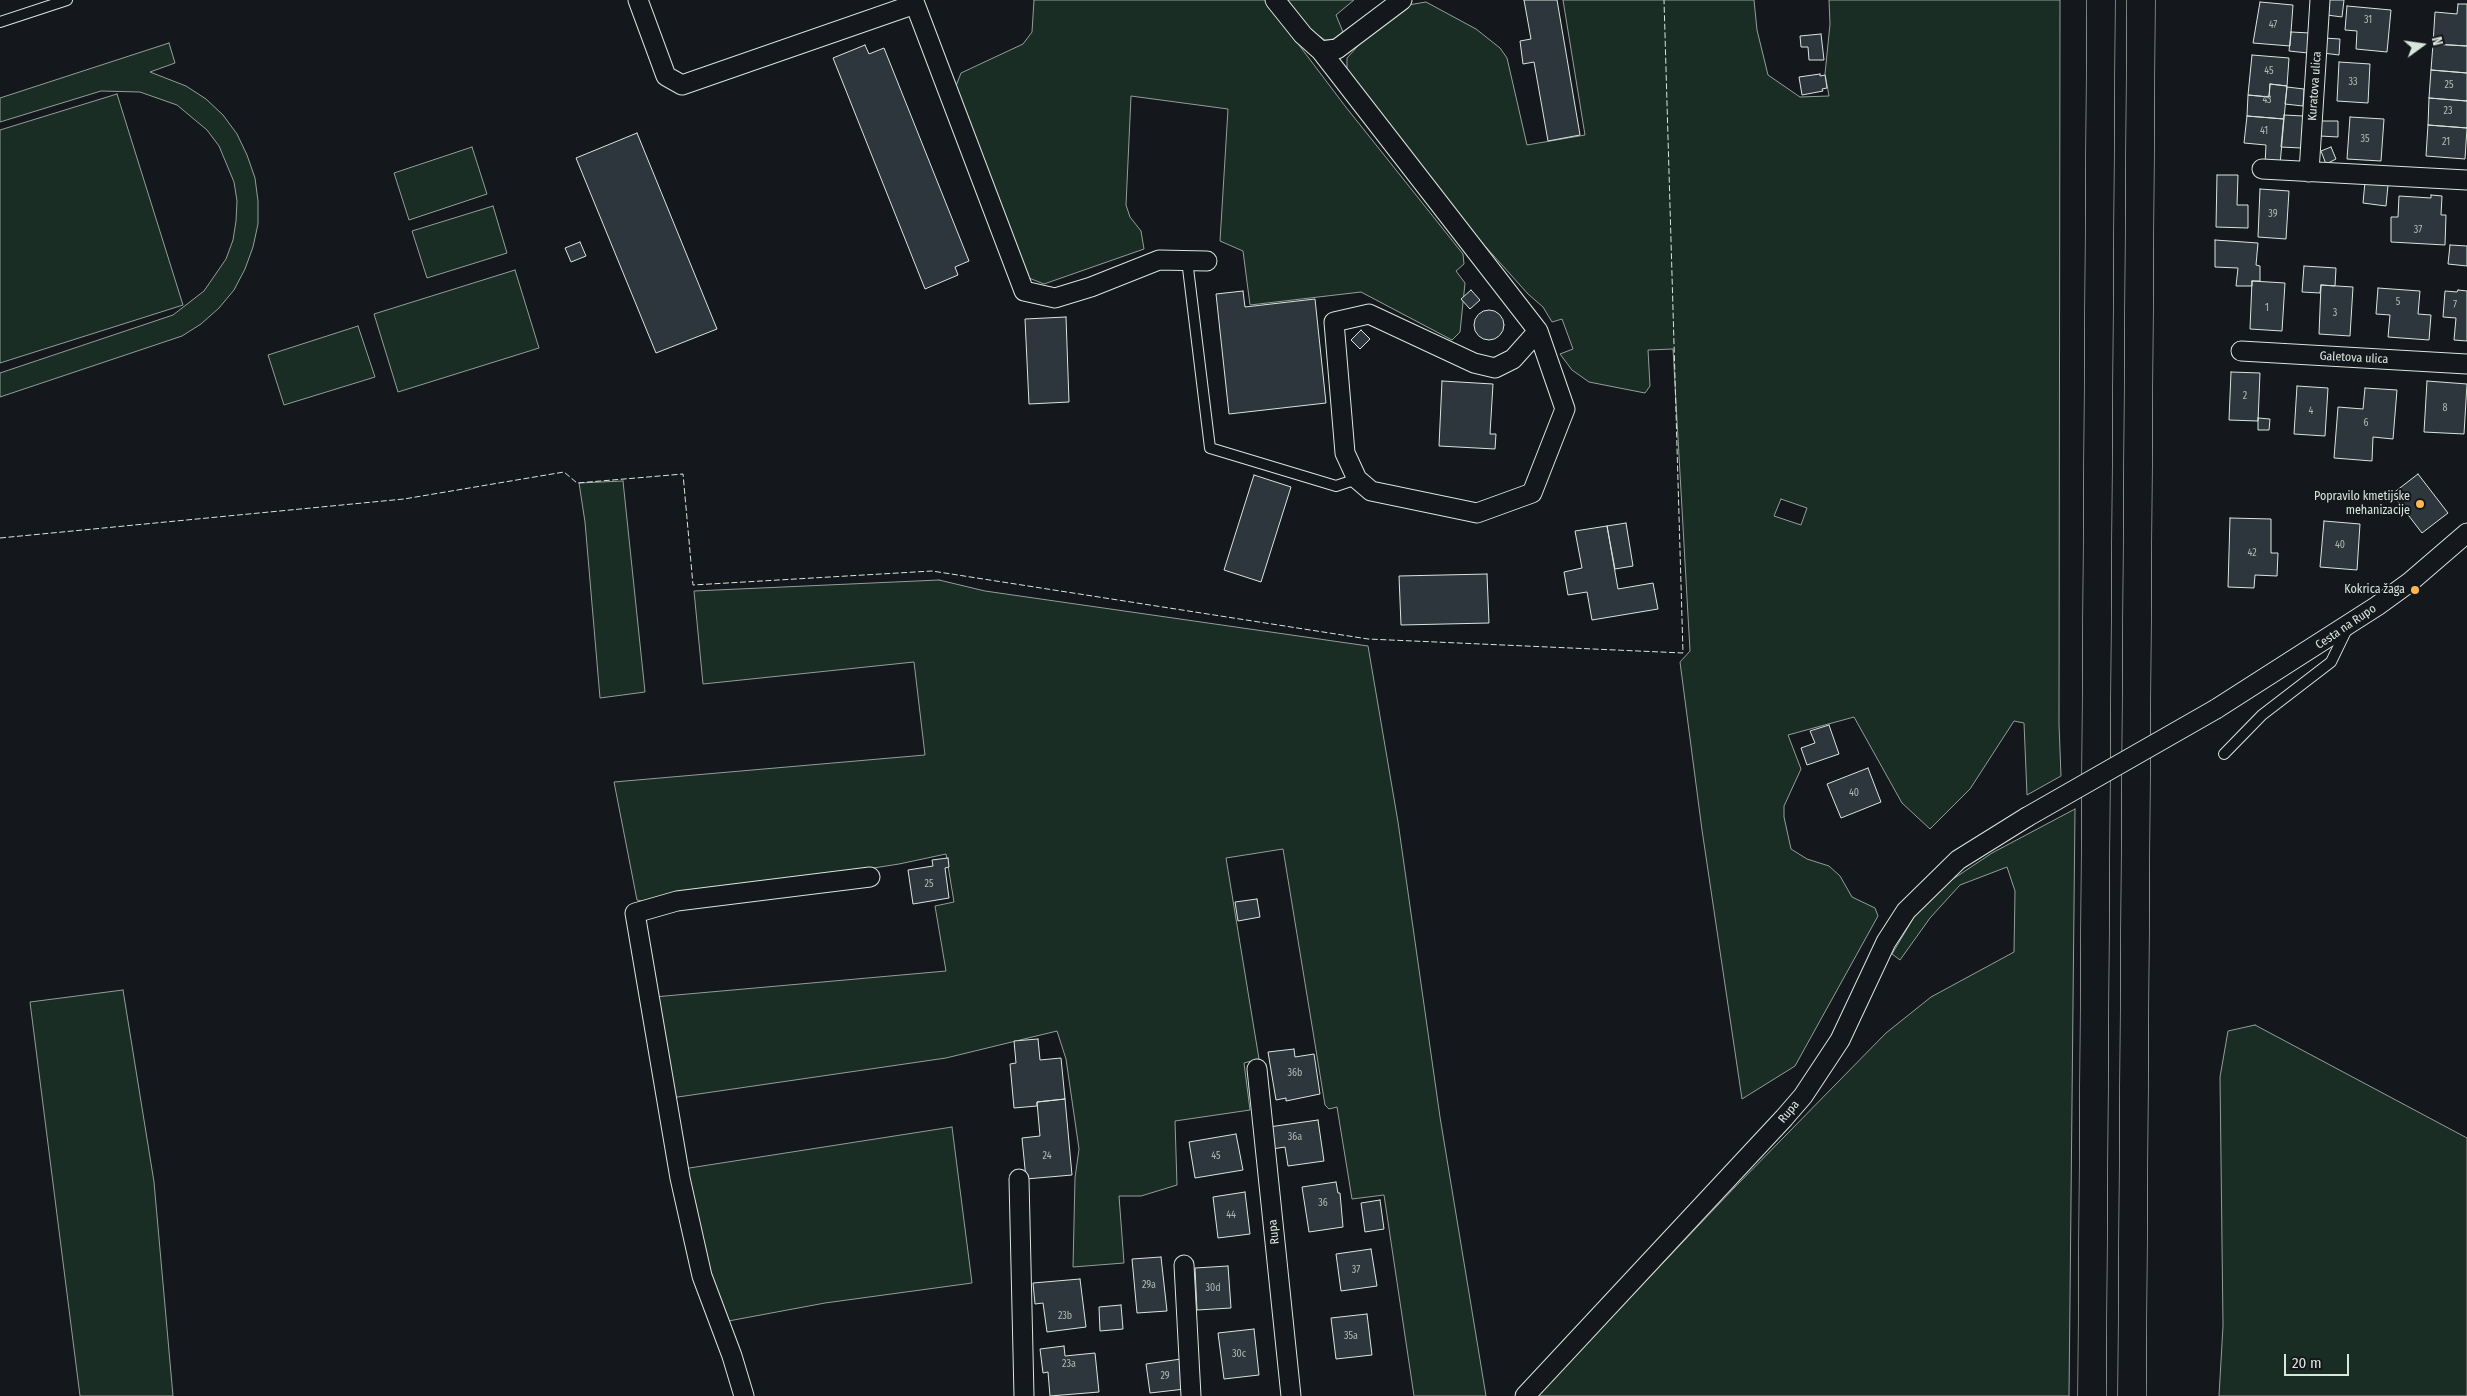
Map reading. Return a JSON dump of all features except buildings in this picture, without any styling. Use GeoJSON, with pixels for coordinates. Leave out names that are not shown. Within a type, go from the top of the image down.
{"type":"FeatureCollection","features":[{"type":"Feature","properties":{"kind":"highway"},"geometry":{"type":"LineString","coordinates":[[2092,1396],[2101,0]]}},
{"type":"Feature","properties":{"kind":"highway"},"geometry":{"type":"LineString","coordinates":[[2132,1396],[2141,0]]}},
{"type":"Feature","properties":{"kind":"street"},"geometry":{"type":"LineString","coordinates":[[638,0],[666,76],[682,85],[914,2],[1024,291],[1055,298],[1091,287],[1159,260],[1207,261]]}},
{"type":"Feature","properties":{"kind":"street"},"geometry":{"type":"LineString","coordinates":[[1275,0],[1303,35],[1321,51],[1538,331],[1565,409],[1532,493],[1477,512],[1371,491],[1357,479],[1345,453],[1334,322],[1370,314],[1474,363],[1495,368],[1513,359],[1538,331]]}},
{"type":"Feature","properties":{"kind":"street"},"geometry":{"type":"LineString","coordinates":[[1321,51],[1337,49],[1402,0]]}},
{"type":"Feature","properties":{"kind":"street","name":"Kuratova ulica"},"geometry":{"type":"LineString","coordinates":[[2309,172],[2320,0]]}},
{"type":"Feature","properties":{"kind":"street"},"geometry":{"type":"LineString","coordinates":[[2262,169],[2467,180]]}},
{"type":"Feature","properties":{"kind":"street","name":"Galetova ulica"},"geometry":{"type":"LineString","coordinates":[[2241,351],[2467,364]]}},
{"type":"Feature","properties":{"kind":"street","name":"Cesta na Rupo"},"geometry":{"type":"LineString","coordinates":[[2027,817],[2216,709],[2348,626],[2410,582],[2467,533]]}},
{"type":"Feature","properties":{"kind":"street","name":"Rupa"},"geometry":{"type":"LineString","coordinates":[[1524,1396],[1803,1096],[1840,1040],[1886,942],[1906,912],[1944,871],[1958,860],[2027,817]]}},
{"type":"Feature","properties":{"kind":"street"},"geometry":{"type":"LineString","coordinates":[[744,1396],[732,1356],[702,1276],[680,1178],[635,913],[677,901],[870,877]]}},
{"type":"Feature","properties":{"kind":"street","name":"Rupa"},"geometry":{"type":"LineString","coordinates":[[1257,1069],[1291,1396]]}},
{"type":"Feature","properties":{"kind":"street"},"geometry":{"type":"LineString","coordinates":[[1019,1179],[1024,1396]]}},
{"type":"Feature","properties":{"kind":"street"},"geometry":{"type":"LineString","coordinates":[[1184,1265],[1191,1396]]}},
{"type":"Feature","properties":{"kind":"lane"},"geometry":{"type":"LineString","coordinates":[[0,22],[67,0]]}},
{"type":"Feature","properties":{"kind":"lane"},"geometry":{"type":"LineString","coordinates":[[1187,260],[1210,448],[1336,486],[1357,479]]}},
{"type":"Feature","properties":{"kind":"lane"},"geometry":{"type":"LineString","coordinates":[[2224,754],[2262,714],[2331,662],[2348,626]]}},
{"type":"Feature","properties":{"kind":"green space"},"geometry":{"type":"Polygon","coordinates":[[[1034,0],[1265,0],[1345,106],[1463,254],[1464,264],[1456,271],[1465,283],[1460,332],[1452,340],[1361,292],[1250,305],[1243,251],[1220,241],[1228,109],[1131,96],[1126,205],[1130,217],[1141,231],[1144,249],[1044,284],[1029,278],[956,86],[961,73],[1023,44],[1032,32],[1034,0]]]}},
{"type":"Feature","properties":{"kind":"green space"},"geometry":{"type":"Polygon","coordinates":[[[1287,0],[1354,0],[1336,15],[1343,32],[1334,39],[1325,40],[1312,31],[1287,0]]]}},
{"type":"Feature","properties":{"kind":"green space"},"geometry":{"type":"Polygon","coordinates":[[[1563,0],[1754,0],[1757,30],[1768,75],[1800,97],[1829,96],[1825,74],[1830,24],[1829,0],[2060,0],[2059,724],[2061,776],[2027,795],[2024,723],[2014,721],[1970,789],[1930,829],[1902,803],[1854,717],[1788,735],[1801,769],[1784,806],[1784,817],[1791,849],[1807,859],[1829,866],[1840,876],[1852,897],[1875,908],[1878,916],[1795,1066],[1742,1099],[1702,830],[1680,662],[1690,651],[1673,349],[1648,350],[1650,386],[1645,393],[1589,382],[1572,370],[1560,354],[1573,349],[1562,319],[1552,322],[1543,307],[1528,294],[1476,236],[1347,73],[1347,58],[1367,36],[1408,5],[1426,2],[1476,29],[1500,48],[1507,58],[1527,145],[1585,135],[1563,0]],[[1781,499],[1774,516],[1801,525],[1807,508],[1781,499]]]}},
{"type":"Feature","properties":{"kind":"green space"},"geometry":{"type":"Polygon","coordinates":[[[169,43],[175,63],[150,72],[186,86],[206,99],[223,115],[237,134],[255,178],[258,224],[253,247],[245,269],[234,290],[219,308],[201,324],[182,336],[0,397],[0,373],[173,315],[204,291],[226,259],[233,240],[236,221],[237,201],[234,182],[219,146],[207,130],[177,105],[140,92],[101,91],[0,122],[0,98],[169,43]]]}},
{"type":"Feature","properties":{"kind":"green space"},"geometry":{"type":"Polygon","coordinates":[[[117,94],[183,305],[0,363],[0,130],[117,94]]]}},
{"type":"Feature","properties":{"kind":"green space"},"geometry":{"type":"Polygon","coordinates":[[[472,147],[487,194],[409,220],[394,173],[472,147]]]}},
{"type":"Feature","properties":{"kind":"green space"},"geometry":{"type":"Polygon","coordinates":[[[493,206],[507,253],[427,278],[412,231],[493,206]]]}},
{"type":"Feature","properties":{"kind":"green space"},"geometry":{"type":"Polygon","coordinates":[[[515,270],[539,348],[398,392],[374,314],[515,270]]]}},
{"type":"Feature","properties":{"kind":"green space"},"geometry":{"type":"Polygon","coordinates":[[[358,326],[375,377],[284,405],[268,355],[358,326]]]}},
{"type":"Feature","properties":{"kind":"green space"},"geometry":{"type":"Polygon","coordinates":[[[623,481],[645,692],[600,698],[585,522],[579,483],[623,481]]]}},
{"type":"Feature","properties":{"kind":"green space"},"geometry":{"type":"Polygon","coordinates":[[[939,580],[985,591],[1368,646],[1398,822],[1440,1117],[1486,1396],[1414,1396],[1384,1195],[1352,1199],[1337,1107],[1329,1109],[1325,1105],[1283,849],[1226,858],[1259,1059],[1244,1063],[1250,1110],[1175,1121],[1177,1185],[1141,1196],[1119,1196],[1124,1263],[1073,1267],[1075,1178],[1079,1149],[1066,1059],[1057,1031],[946,1058],[671,1098],[654,997],[946,971],[935,906],[954,902],[946,854],[899,864],[651,903],[637,900],[614,782],[925,755],[914,662],[703,684],[694,591],[939,580]]]}},
{"type":"Feature","properties":{"kind":"green space"},"geometry":{"type":"Polygon","coordinates":[[[2075,809],[2069,1396],[1537,1396],[1735,1187],[1886,1033],[1931,997],[2014,952],[2015,891],[2007,867],[1960,885],[1930,918],[1900,960],[1892,954],[1914,917],[1950,881],[1992,853],[2075,809]]]}},
{"type":"Feature","properties":{"kind":"green space"},"geometry":{"type":"Polygon","coordinates":[[[123,990],[154,1182],[173,1396],[80,1396],[30,1002],[123,990]]]}},
{"type":"Feature","properties":{"kind":"green space"},"geometry":{"type":"Polygon","coordinates":[[[2255,1025],[2467,1138],[2467,1396],[2219,1396],[2223,1326],[2220,1077],[2228,1031],[2255,1025]]]}},
{"type":"Feature","properties":{"kind":"green space"},"geometry":{"type":"Polygon","coordinates":[[[952,1127],[972,1283],[825,1303],[723,1322],[683,1169],[952,1127]]]}},
{"type":"Feature","properties":{"kind":"fence"},"geometry":{"type":"LineString","coordinates":[[0,538],[404,499],[564,472],[577,483],[683,474],[693,585],[932,571],[1368,639],[1683,653],[1664,0]]}},
{"type":"Feature","properties":{"kind":"place","name":"Popravilo kmetijske mehanizacije"},"geometry":{"type":"Point","coordinates":[2420,504]}},
{"type":"Feature","properties":{"kind":"place","name":"Kokrica žaga"},"geometry":{"type":"Point","coordinates":[2415,590]}}]}
